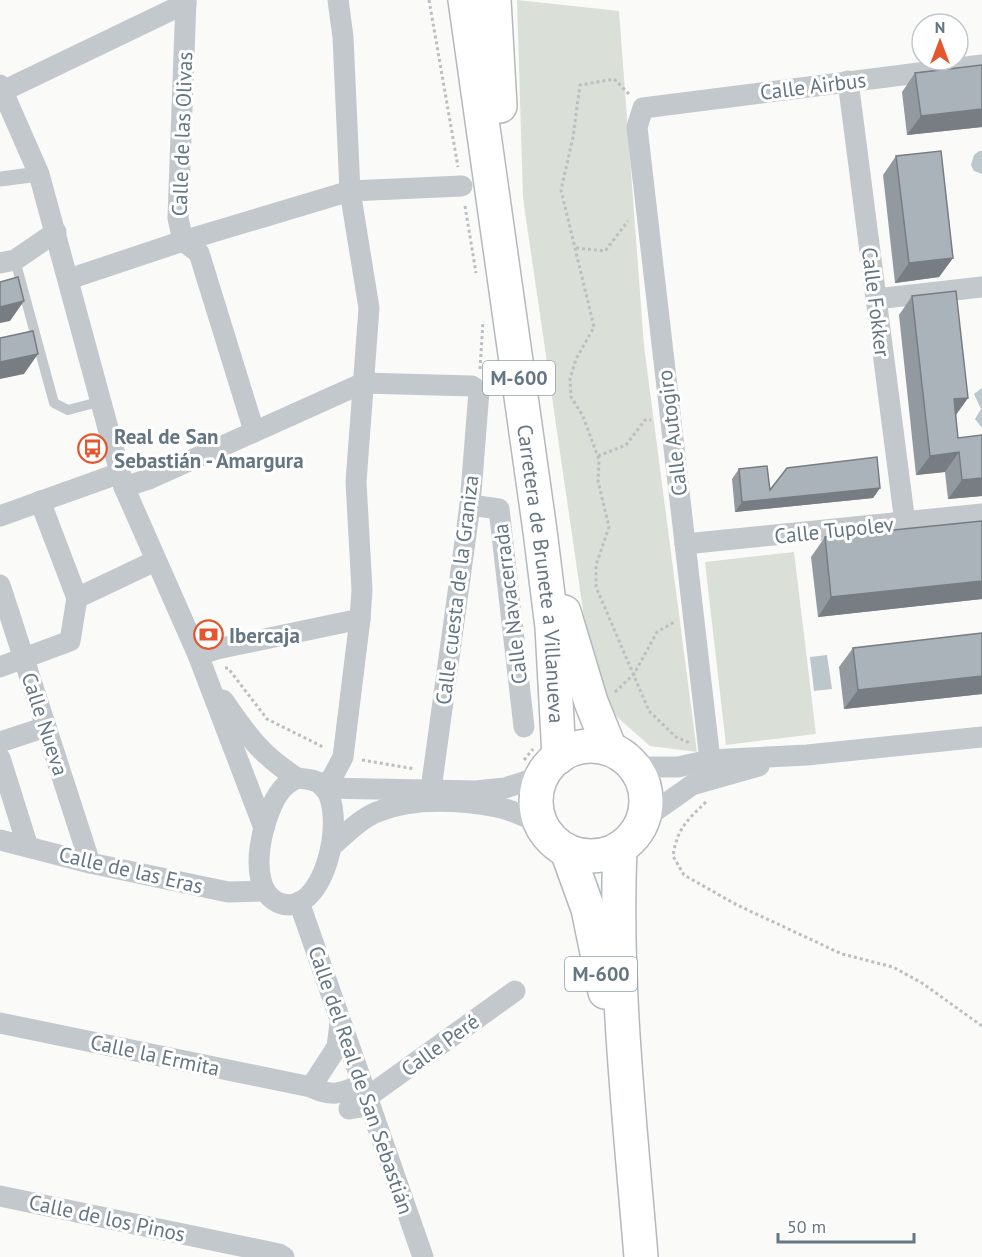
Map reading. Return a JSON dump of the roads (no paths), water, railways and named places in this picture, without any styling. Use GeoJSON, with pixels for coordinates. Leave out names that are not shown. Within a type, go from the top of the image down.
{"type":"FeatureCollection","features":[{"type":"Feature","properties":{"kind":"highway","name":"Carretera de Brunete a Villanueva"},"geometry":{"type":"LineString","coordinates":[[465,0],[542,541],[554,651],[540,760]]}},
{"type":"Feature","properties":{"kind":"highway","name":"Carretera de Brunete a Villanueva"},"geometry":{"type":"LineString","coordinates":[[494,0],[511,244],[549,531],[563,608],[591,702],[622,758]]}},
{"type":"Feature","properties":{"kind":"highway"},"geometry":{"type":"LineString","coordinates":[[540,760],[592,746],[622,758]]}},
{"type":"Feature","properties":{"kind":"highway","name":"M-600"},"geometry":{"type":"LineString","coordinates":[[622,758],[644,783],[646,801],[644,819]]}},
{"type":"Feature","properties":{"kind":"highway","name":"M-600"},"geometry":{"type":"LineString","coordinates":[[540,760],[536,807],[540,823],[547,834],[567,851],[588,909],[626,1100]]}},
{"type":"Feature","properties":{"kind":"highway"},"geometry":{"type":"LineString","coordinates":[[567,851],[585,856],[603,855],[620,848],[635,836],[644,819]]}},
{"type":"Feature","properties":{"kind":"highway","name":"M-600"},"geometry":{"type":"LineString","coordinates":[[620,848],[617,912],[626,1100],[641,1257]]}},
{"type":"Feature","properties":{"kind":"highway"},"geometry":{"type":"LineString","coordinates":[[637,1205],[648,1257]]}},
{"type":"Feature","properties":{"kind":"street"},"geometry":{"type":"LineString","coordinates":[[323,787],[332,778],[344,757],[360,619],[362,590],[356,482],[369,308],[350,191],[343,38],[338,0]]}},
{"type":"Feature","properties":{"kind":"street"},"geometry":{"type":"LineString","coordinates":[[186,1],[2,88],[39,174],[122,479],[200,662],[264,828]]}},
{"type":"Feature","properties":{"kind":"street","name":"Calle de las Olivas"},"geometry":{"type":"LineString","coordinates":[[186,1],[178,218],[183,241],[199,253],[254,431]]}},
{"type":"Feature","properties":{"kind":"street","name":"Calle Airbus"},"geometry":{"type":"LineString","coordinates":[[643,108],[982,65]]}},
{"type":"Feature","properties":{"kind":"street","name":"Calle Fokker"},"geometry":{"type":"LineString","coordinates":[[848,81],[904,523]]}},
{"type":"Feature","properties":{"kind":"street","name":"Calle Autogiro"},"geometry":{"type":"LineString","coordinates":[[643,108],[637,127],[709,755]]}},
{"type":"Feature","properties":{"kind":"street"},"geometry":{"type":"LineString","coordinates":[[0,178],[39,174]]}},
{"type":"Feature","properties":{"kind":"street"},"geometry":{"type":"LineString","coordinates":[[69,279],[183,241],[350,191],[462,186]]}},
{"type":"Feature","properties":{"kind":"street"},"geometry":{"type":"LineString","coordinates":[[8,262],[56,232]]}},
{"type":"Feature","properties":{"kind":"street"},"geometry":{"type":"LineString","coordinates":[[876,299],[982,287]]}},
{"type":"Feature","properties":{"kind":"street"},"geometry":{"type":"LineString","coordinates":[[0,516],[40,501],[122,479],[149,479],[363,383]]}},
{"type":"Feature","properties":{"kind":"street","name":"Calle cuesta de la Graniza"},"geometry":{"type":"LineString","coordinates":[[363,383],[472,386],[479,391],[470,505],[433,780]]}},
{"type":"Feature","properties":{"kind":"street"},"geometry":{"type":"LineString","coordinates":[[0,667],[70,641],[77,598],[40,501]]}},
{"type":"Feature","properties":{"kind":"street","name":"Calle Navacerrada"},"geometry":{"type":"LineString","coordinates":[[470,505],[498,509],[524,727]]}},
{"type":"Feature","properties":{"kind":"street","name":"Calle Tupolev"},"geometry":{"type":"LineString","coordinates":[[685,544],[982,514]]}},
{"type":"Feature","properties":{"kind":"street"},"geometry":{"type":"LineString","coordinates":[[77,598],[155,561]]}},
{"type":"Feature","properties":{"kind":"street","name":"Calle Nueva"},"geometry":{"type":"LineString","coordinates":[[0,585],[90,862]]}},
{"type":"Feature","properties":{"kind":"street"},"geometry":{"type":"LineString","coordinates":[[200,662],[217,649],[360,619]]}},
{"type":"Feature","properties":{"kind":"street"},"geometry":{"type":"LineString","coordinates":[[200,662],[253,744],[269,759],[297,778],[315,781],[323,787],[333,817],[332,846],[318,884],[311,894],[299,902],[286,906],[272,899],[264,891],[259,871],[264,828],[282,789],[297,778]]}},
{"type":"Feature","properties":{"kind":"street"},"geometry":{"type":"LineString","coordinates":[[0,742],[46,727]]}},
{"type":"Feature","properties":{"kind":"street"},"geometry":{"type":"LineString","coordinates":[[622,758],[678,767],[709,755],[807,755],[982,737]]}},
{"type":"Feature","properties":{"kind":"street"},"geometry":{"type":"LineString","coordinates":[[644,819],[692,785],[807,755]]}},
{"type":"Feature","properties":{"kind":"street"},"geometry":{"type":"LineString","coordinates":[[0,758],[28,847]]}},
{"type":"Feature","properties":{"kind":"street"},"geometry":{"type":"LineString","coordinates":[[323,787],[433,780],[476,791],[505,788],[540,760]]}},
{"type":"Feature","properties":{"kind":"street"},"geometry":{"type":"LineString","coordinates":[[332,846],[359,822],[377,812],[418,802],[450,801],[499,807],[540,823]]}},
{"type":"Feature","properties":{"kind":"street","name":"Calle de las Eras"},"geometry":{"type":"LineString","coordinates":[[0,840],[228,892],[264,891]]}},
{"type":"Feature","properties":{"kind":"street","name":"Calle del Real de San Sebastián"},"geometry":{"type":"LineString","coordinates":[[299,902],[340,1023],[358,1091],[379,1135],[423,1257]]}},
{"type":"Feature","properties":{"kind":"street","name":"Calle Peré"},"geometry":{"type":"LineString","coordinates":[[358,1091],[514,992]]}},
{"type":"Feature","properties":{"kind":"street","name":"Calle la Ermita"},"geometry":{"type":"LineString","coordinates":[[0,1023],[318,1090],[341,1094],[358,1091]]}},
{"type":"Feature","properties":{"kind":"street"},"geometry":{"type":"LineString","coordinates":[[318,1090],[336,1047],[340,1023]]}},
{"type":"Feature","properties":{"kind":"street","name":"Calle de los Pinos"},"geometry":{"type":"LineString","coordinates":[[0,1196],[279,1254],[284,1257]]}},
{"type":"Feature","properties":{"kind":"lane"},"geometry":{"type":"LineString","coordinates":[[8,262],[54,403],[68,410],[102,401]]}},
{"type":"Feature","properties":{"kind":"place","name":"Real de San Sebastián - Amargura"},"geometry":{"type":"Point","coordinates":[93,448]}},
{"type":"Feature","properties":{"kind":"place","name":"Ibercaja"},"geometry":{"type":"Point","coordinates":[208,635]}}]}
